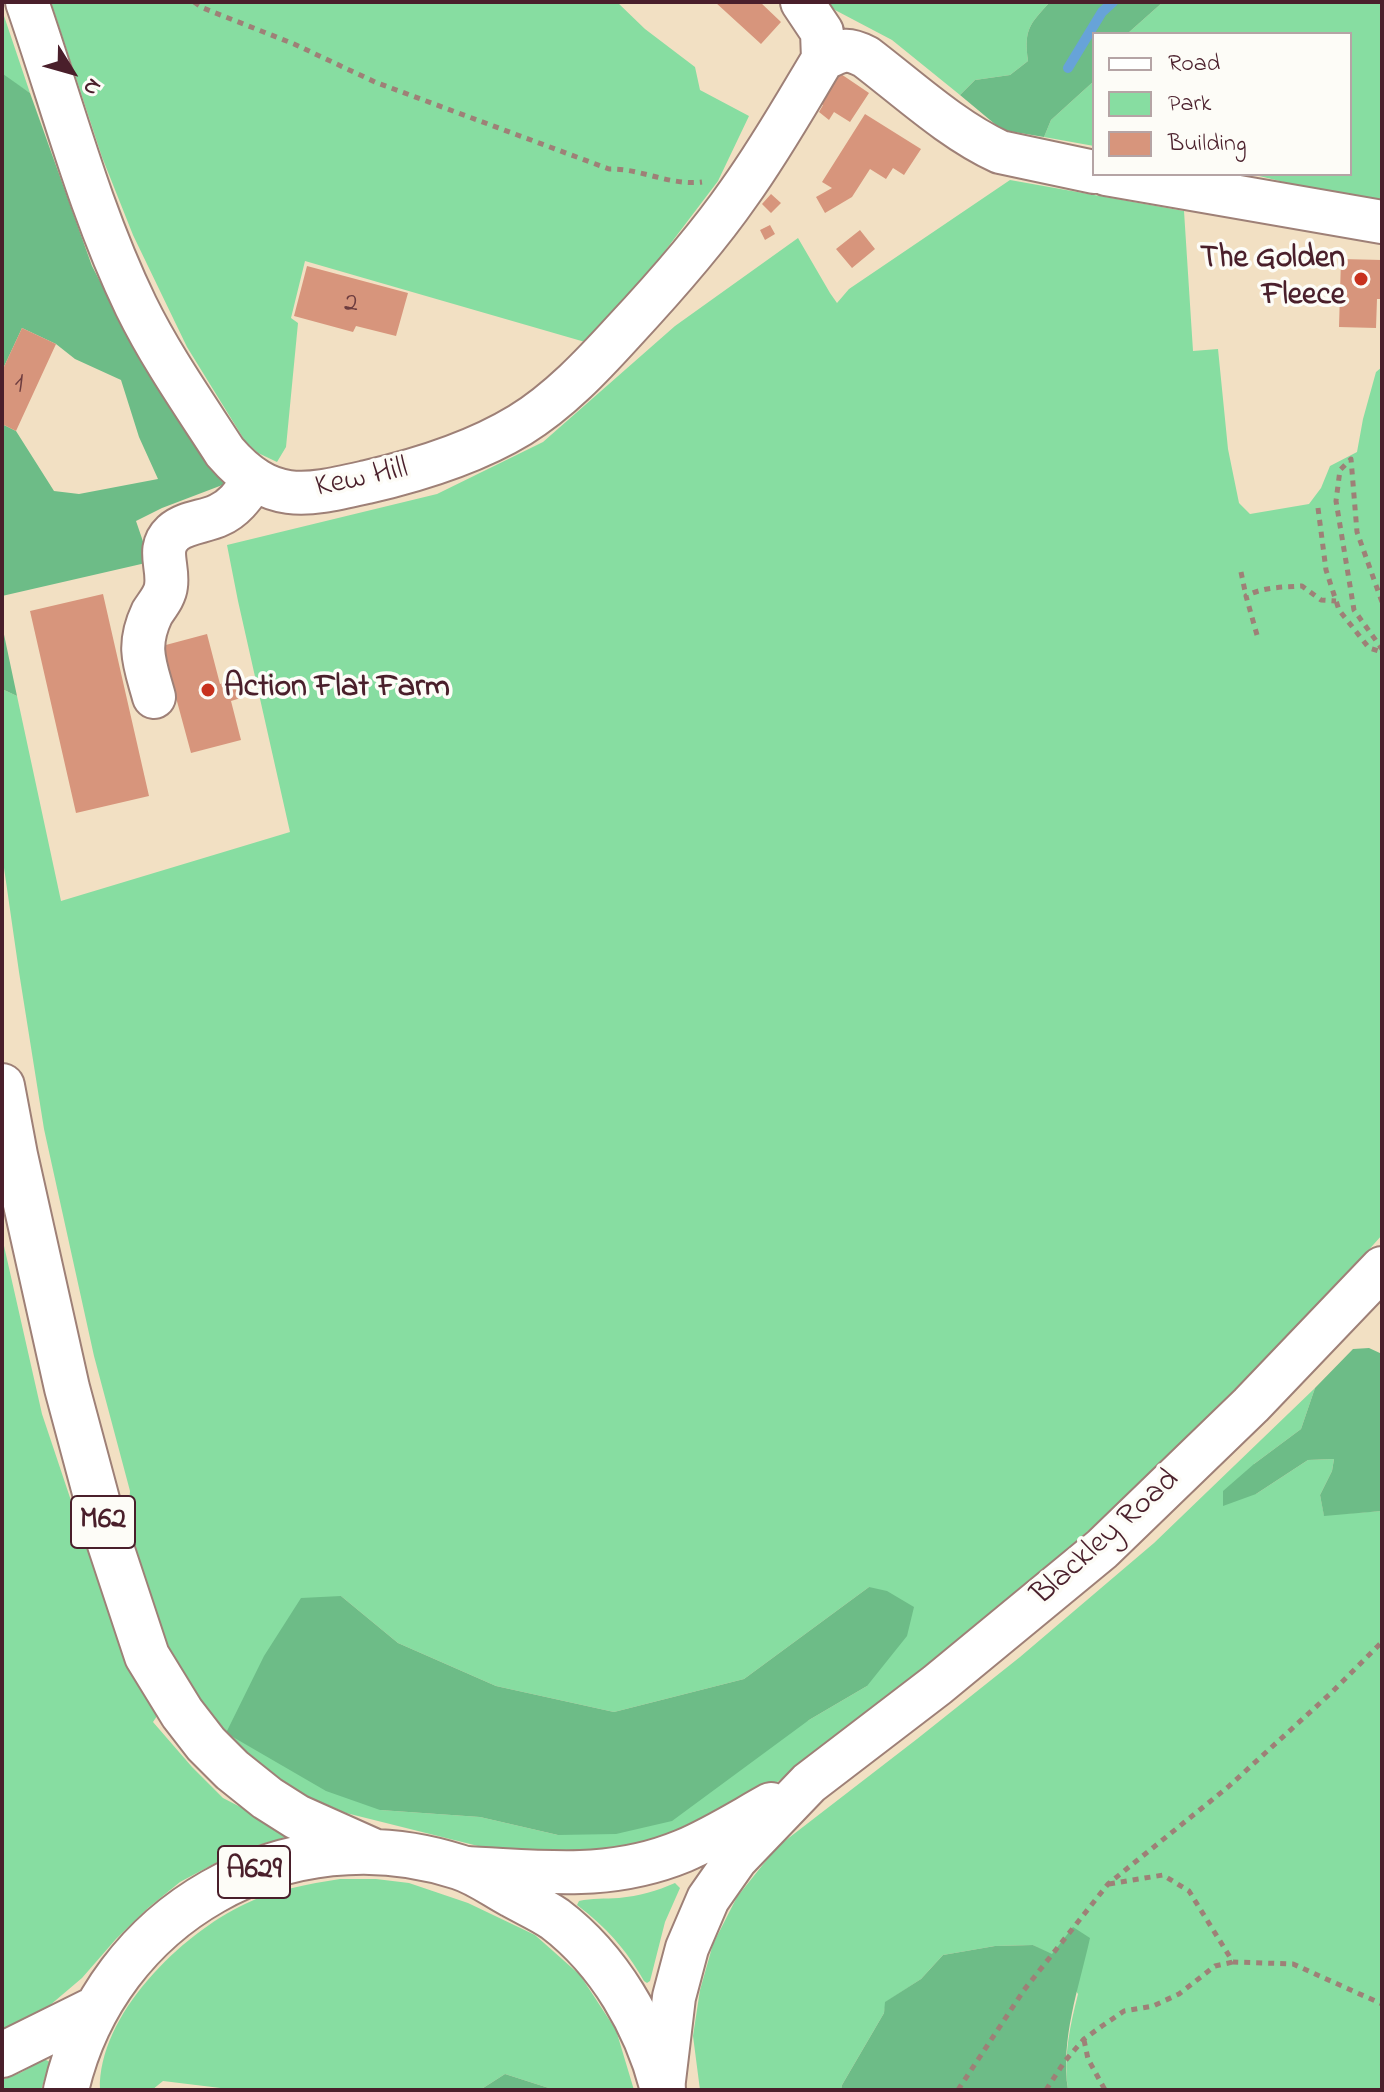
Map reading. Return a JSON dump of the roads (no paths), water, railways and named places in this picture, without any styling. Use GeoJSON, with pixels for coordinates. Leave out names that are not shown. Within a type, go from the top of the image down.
{"type":"FeatureCollection","features":[{"type":"Feature","properties":{"kind":"highway","name":"M62"},"geometry":{"type":"LineString","coordinates":[[2,1086],[67,1388],[104,1526],[147,1656],[182,1713],[206,1744],[232,1770],[297,1817],[373,1851]]}},
{"type":"Feature","properties":{"kind":"highway","name":"A629"},"geometry":{"type":"LineString","coordinates":[[70,2084],[81,2040],[97,2008],[137,1951],[178,1915],[243,1875],[284,1862],[373,1851],[419,1857],[463,1868],[553,1918],[608,1974],[636,2017],[663,2090]]}},
{"type":"Feature","properties":{"kind":"highway","name":"A629"},"geometry":{"type":"LineString","coordinates":[[2,2055],[97,2008]]}},
{"type":"Feature","properties":{"kind":"street"},"geometry":{"type":"LineString","coordinates":[[802,2],[822,32],[823,59],[847,49],[854,51],[986,145],[1000,152],[1092,172]]}},
{"type":"Feature","properties":{"kind":"street","name":"Kew Hill"},"geometry":{"type":"LineString","coordinates":[[28,3],[99,216],[137,308],[225,452],[254,480],[281,491],[319,493],[409,472],[497,438],[522,424],[561,394],[596,362],[705,238],[740,191],[823,59]]}},
{"type":"Feature","properties":{"kind":"street"},"geometry":{"type":"LineString","coordinates":[[1118,176],[1382,222]]}},
{"type":"Feature","properties":{"kind":"street"},"geometry":{"type":"LineString","coordinates":[[154,697],[142,655],[144,634],[166,588],[165,543],[174,531],[220,515],[236,505],[254,480]]}},
{"type":"Feature","properties":{"kind":"street","name":"Blackley Road"},"geometry":{"type":"LineString","coordinates":[[463,1868],[582,1874],[631,1868],[703,1842],[809,1783],[937,1685],[1102,1549],[1251,1405],[1382,1268]]}},
{"type":"Feature","properties":{"kind":"street","name":"Blackley Road"},"geometry":{"type":"LineString","coordinates":[[663,2090],[679,1973],[700,1915],[736,1859],[809,1783]]}},
{"type":"Feature","properties":{"kind":"waterway"},"geometry":{"type":"LineString","coordinates":[[1068,68],[1102,12],[1113,2]]}},
{"type":"Feature","properties":{"kind":"place","name":"The Golden Fleece"},"geometry":{"type":"Point","coordinates":[1361,279]}},
{"type":"Feature","properties":{"kind":"place","name":"Action Flat Farm"},"geometry":{"type":"Point","coordinates":[208,690]}}]}
